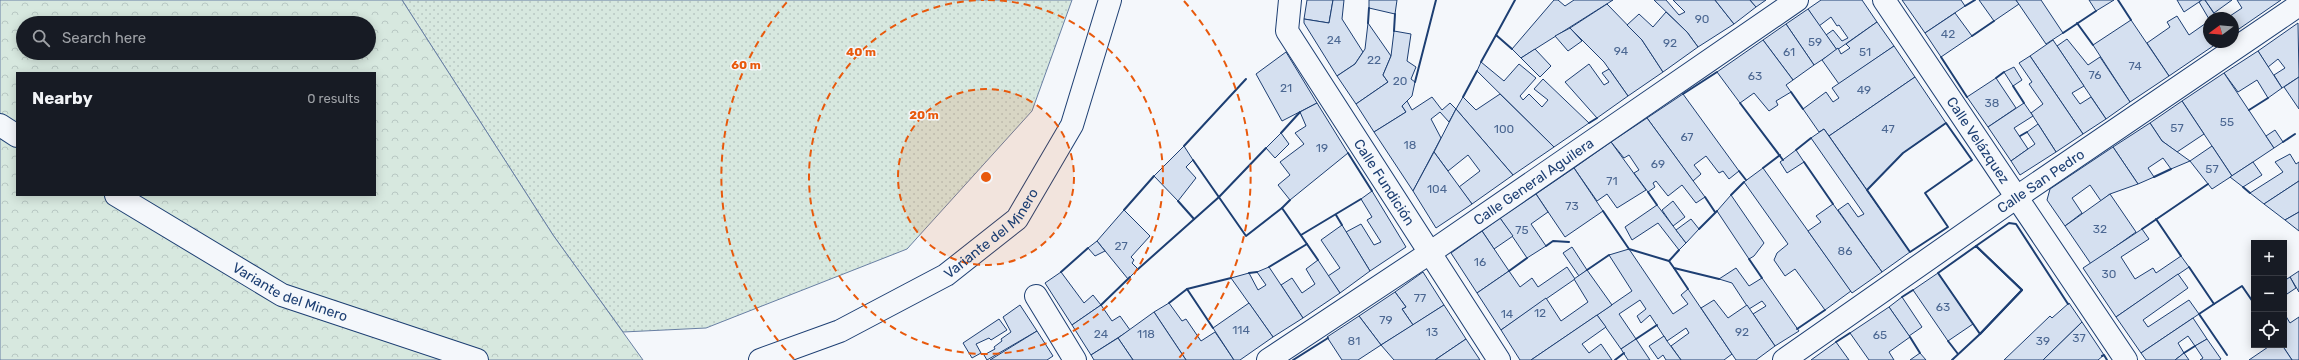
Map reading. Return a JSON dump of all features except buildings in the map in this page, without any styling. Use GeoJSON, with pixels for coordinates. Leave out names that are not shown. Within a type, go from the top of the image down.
{"type":"FeatureCollection","features":[{"type":"Feature","properties":{"kind":"street","name":"Variante del Minero"},"geometry":{"type":"LineString","coordinates":[[760,360],[840,331],[946,275],[1017,219],[1072,125],[1110,0]]}},
{"type":"Feature","properties":{"kind":"street","name":"Calle Fundición"},"geometry":{"type":"LineString","coordinates":[[1290,0],[1287,31],[1499,360]]}},
{"type":"Feature","properties":{"kind":"street","name":"Calle General Aguilera"},"geometry":{"type":"LineString","coordinates":[[1268,360],[1430,252],[1797,0]]}},
{"type":"Feature","properties":{"kind":"street","name":"Calle Velázquez"},"geometry":{"type":"LineString","coordinates":[[1884,0],[2126,360]]}},
{"type":"Feature","properties":{"kind":"street","name":"Calle San Pedro"},"geometry":{"type":"LineString","coordinates":[[1784,360],[2017,197],[2299,5]]}},
{"type":"Feature","properties":{"kind":"street"},"geometry":{"type":"LineString","coordinates":[[0,125],[16,135]]}},
{"type":"Feature","properties":{"kind":"street","name":"Variante del Minero"},"geometry":{"type":"LineString","coordinates":[[118,196],[282,295],[477,360]]}},
{"type":"Feature","properties":{"kind":"street"},"geometry":{"type":"LineString","coordinates":[[1036,296],[1076,360]]}},
{"type":"Feature","properties":{"kind":"green space"},"geometry":{"type":"Polygon","coordinates":[[[0,0],[402,0],[553,235],[643,360],[0,360],[0,0]]]}},
{"type":"Feature","properties":{"kind":"green space"},"geometry":{"type":"Polygon","coordinates":[[[402,0],[1072,0],[1032,111],[907,249],[706,328],[623,332],[553,235],[402,0]]]}},
{"type":"Feature","properties":{"kind":"wall"},"geometry":{"type":"LineString","coordinates":[[1415,82],[1436,0]]}},
{"type":"Feature","properties":{"kind":"wall"},"geometry":{"type":"LineString","coordinates":[[1496,35],[1515,0]]}},
{"type":"Feature","properties":{"kind":"wall"},"geometry":{"type":"LineString","coordinates":[[1965,6],[1975,0]]}},
{"type":"Feature","properties":{"kind":"wall"},"geometry":{"type":"LineString","coordinates":[[2118,0],[2131,20]]}},
{"type":"Feature","properties":{"kind":"wall"},"geometry":{"type":"LineString","coordinates":[[1368,23],[1369,8]]}},
{"type":"Feature","properties":{"kind":"wall"},"geometry":{"type":"LineString","coordinates":[[2063,33],[2096,11]]}},
{"type":"Feature","properties":{"kind":"wall"},"geometry":{"type":"LineString","coordinates":[[1394,31],[1395,14]]}},
{"type":"Feature","properties":{"kind":"wall"},"geometry":{"type":"LineString","coordinates":[[1972,36],[1994,21]]}},
{"type":"Feature","properties":{"kind":"wall"},"geometry":{"type":"LineString","coordinates":[[2077,23],[2093,45]]}},
{"type":"Feature","properties":{"kind":"wall"},"geometry":{"type":"LineString","coordinates":[[1481,62],[1496,35],[1512,49]]}},
{"type":"Feature","properties":{"kind":"wall"},"geometry":{"type":"LineString","coordinates":[[1941,57],[1967,97]]}},
{"type":"Feature","properties":{"kind":"wall"},"geometry":{"type":"LineString","coordinates":[[1463,97],[1477,71]]}},
{"type":"Feature","properties":{"kind":"wall"},"geometry":{"type":"LineString","coordinates":[[1683,94],[1717,72]]}},
{"type":"Feature","properties":{"kind":"wall"},"geometry":{"type":"LineString","coordinates":[[1996,78],[2004,72]]}},
{"type":"Feature","properties":{"kind":"wall"},"geometry":{"type":"LineString","coordinates":[[1184,146],[1246,79]]}},
{"type":"Feature","properties":{"kind":"wall"},"geometry":{"type":"LineString","coordinates":[[2013,86],[2024,103]]}},
{"type":"Feature","properties":{"kind":"wall"},"geometry":{"type":"LineString","coordinates":[[1791,92],[1803,109]]}},
{"type":"Feature","properties":{"kind":"wall"},"geometry":{"type":"LineString","coordinates":[[2249,110],[2268,98]]}},
{"type":"Feature","properties":{"kind":"wall"},"geometry":{"type":"LineString","coordinates":[[1740,103],[1783,160]]}},
{"type":"Feature","properties":{"kind":"wall"},"geometry":{"type":"LineString","coordinates":[[1281,133],[1300,112]]}},
{"type":"Feature","properties":{"kind":"wall"},"geometry":{"type":"LineString","coordinates":[[1589,123],[1597,118]]}},
{"type":"Feature","properties":{"kind":"wall"},"geometry":{"type":"LineString","coordinates":[[1946,123],[1972,160],[1925,193],[1948,227],[1910,252],[1867,190],[1903,153],[1946,123]]}},
{"type":"Feature","properties":{"kind":"wall"},"geometry":{"type":"LineString","coordinates":[[2020,136],[2027,132]]}},
{"type":"Feature","properties":{"kind":"wall"},"geometry":{"type":"LineString","coordinates":[[2283,142],[2295,134]]}},
{"type":"Feature","properties":{"kind":"wall"},"geometry":{"type":"LineString","coordinates":[[1796,150],[1811,138]]}},
{"type":"Feature","properties":{"kind":"wall"},"geometry":{"type":"LineString","coordinates":[[1137,270],[1219,197],[1266,148]]}},
{"type":"Feature","properties":{"kind":"wall"},"geometry":{"type":"LineString","coordinates":[[1348,153],[1372,191]]}},
{"type":"Feature","properties":{"kind":"wall"},"geometry":{"type":"LineString","coordinates":[[1763,168],[1780,155]]}},
{"type":"Feature","properties":{"kind":"wall"},"geometry":{"type":"LineString","coordinates":[[1193,160],[1246,236],[1282,208]]}},
{"type":"Feature","properties":{"kind":"wall"},"geometry":{"type":"LineString","coordinates":[[1804,162],[1833,204]]}},
{"type":"Feature","properties":{"kind":"wall"},"geometry":{"type":"LineString","coordinates":[[2154,177],[2171,169]]}},
{"type":"Feature","properties":{"kind":"wall"},"geometry":{"type":"LineString","coordinates":[[1739,171],[1746,180]]}},
{"type":"Feature","properties":{"kind":"wall"},"geometry":{"type":"LineString","coordinates":[[1124,210],[1154,176]]}},
{"type":"Feature","properties":{"kind":"wall"},"geometry":{"type":"LineString","coordinates":[[1731,195],[1744,182]]}},
{"type":"Feature","properties":{"kind":"wall"},"geometry":{"type":"LineString","coordinates":[[2142,229],[2208,184]]}},
{"type":"Feature","properties":{"kind":"wall"},"geometry":{"type":"LineString","coordinates":[[2243,187],[2250,193]]}},
{"type":"Feature","properties":{"kind":"wall"},"geometry":{"type":"LineString","coordinates":[[1648,192],[1657,205]]}},
{"type":"Feature","properties":{"kind":"wall"},"geometry":{"type":"LineString","coordinates":[[1705,197],[1715,212]]}},
{"type":"Feature","properties":{"kind":"wall"},"geometry":{"type":"LineString","coordinates":[[1301,235],[1361,199]]}},
{"type":"Feature","properties":{"kind":"wall"},"geometry":{"type":"LineString","coordinates":[[1290,200],[1282,208],[1318,260]]}},
{"type":"Feature","properties":{"kind":"wall"},"geometry":{"type":"LineString","coordinates":[[1178,201],[1194,219]]}},
{"type":"Feature","properties":{"kind":"wall"},"geometry":{"type":"LineString","coordinates":[[1603,211],[1629,249],[1669,261],[1679,250]]}},
{"type":"Feature","properties":{"kind":"wall"},"geometry":{"type":"LineString","coordinates":[[1699,229],[1717,211]]}},
{"type":"Feature","properties":{"kind":"wall"},"geometry":{"type":"LineString","coordinates":[[1336,215],[1342,225]]}},
{"type":"Feature","properties":{"kind":"wall"},"geometry":{"type":"LineString","coordinates":[[2156,219],[2181,256]]}},
{"type":"Feature","properties":{"kind":"wall"},"geometry":{"type":"LineString","coordinates":[[1952,360],[1980,334],[2022,290],[1976,246],[2009,223],[2016,224],[2068,304]]}},
{"type":"Feature","properties":{"kind":"wall"},"geometry":{"type":"LineString","coordinates":[[1546,246],[1553,241],[1569,242]]}},
{"type":"Feature","properties":{"kind":"wall"},"geometry":{"type":"LineString","coordinates":[[1269,267],[1307,244]]}},
{"type":"Feature","properties":{"kind":"wall"},"geometry":{"type":"LineString","coordinates":[[1976,246],[2022,290],[1980,334],[1938,273],[1976,246]]}},
{"type":"Feature","properties":{"kind":"wall"},"geometry":{"type":"LineString","coordinates":[[1061,272],[1088,248]]}},
{"type":"Feature","properties":{"kind":"wall"},"geometry":{"type":"LineString","coordinates":[[1587,270],[1609,255]]}},
{"type":"Feature","properties":{"kind":"wall"},"geometry":{"type":"LineString","coordinates":[[1509,271],[1527,258]]}},
{"type":"Feature","properties":{"kind":"wall"},"geometry":{"type":"LineString","coordinates":[[1749,259],[1762,278]]}},
{"type":"Feature","properties":{"kind":"wall"},"geometry":{"type":"LineString","coordinates":[[1669,261],[1674,268],[1719,279]]}},
{"type":"Feature","properties":{"kind":"wall"},"geometry":{"type":"LineString","coordinates":[[2189,267],[2214,304],[2242,286],[2251,299]]}},
{"type":"Feature","properties":{"kind":"wall"},"geometry":{"type":"LineString","coordinates":[[1674,268],[1688,289]]}},
{"type":"Feature","properties":{"kind":"wall"},"geometry":{"type":"LineString","coordinates":[[1249,273],[1257,272]]}},
{"type":"Feature","properties":{"kind":"wall"},"geometry":{"type":"LineString","coordinates":[[1101,305],[1130,277]]}},
{"type":"Feature","properties":{"kind":"wall"},"geometry":{"type":"LineString","coordinates":[[1169,303],[1187,289],[1231,278]]}},
{"type":"Feature","properties":{"kind":"wall"},"geometry":{"type":"LineString","coordinates":[[1187,289],[1213,328]]}},
{"type":"Feature","properties":{"kind":"wall"},"geometry":{"type":"LineString","coordinates":[[1902,297],[1913,290]]}},
{"type":"Feature","properties":{"kind":"wall"},"geometry":{"type":"LineString","coordinates":[[2214,304],[2199,314],[2227,355]]}},
{"type":"Feature","properties":{"kind":"wall"},"geometry":{"type":"LineString","coordinates":[[1797,329],[1825,310]]}},
{"type":"Feature","properties":{"kind":"wall"},"geometry":{"type":"LineString","coordinates":[[1636,339],[1657,325]]}},
{"type":"Feature","properties":{"kind":"wall"},"geometry":{"type":"LineString","coordinates":[[1836,342],[1850,333]]}},
{"type":"Feature","properties":{"kind":"wall"},"geometry":{"type":"LineString","coordinates":[[1910,337],[1920,353]]}},
{"type":"Feature","properties":{"kind":"wall"},"geometry":{"type":"LineString","coordinates":[[1293,360],[1328,338]]}},
{"type":"Feature","properties":{"kind":"wall"},"geometry":{"type":"LineString","coordinates":[[1948,341],[1958,354]]}},
{"type":"Feature","properties":{"kind":"wall"},"geometry":{"type":"LineString","coordinates":[[2184,353],[2195,346]]}},
{"type":"Feature","properties":{"kind":"wall"},"geometry":{"type":"LineString","coordinates":[[1615,360],[1624,353]]}},
{"type":"Feature","properties":{"kind":"wall"},"geometry":{"type":"LineString","coordinates":[[2102,356],[2104,355],[2107,360]]}}]}
